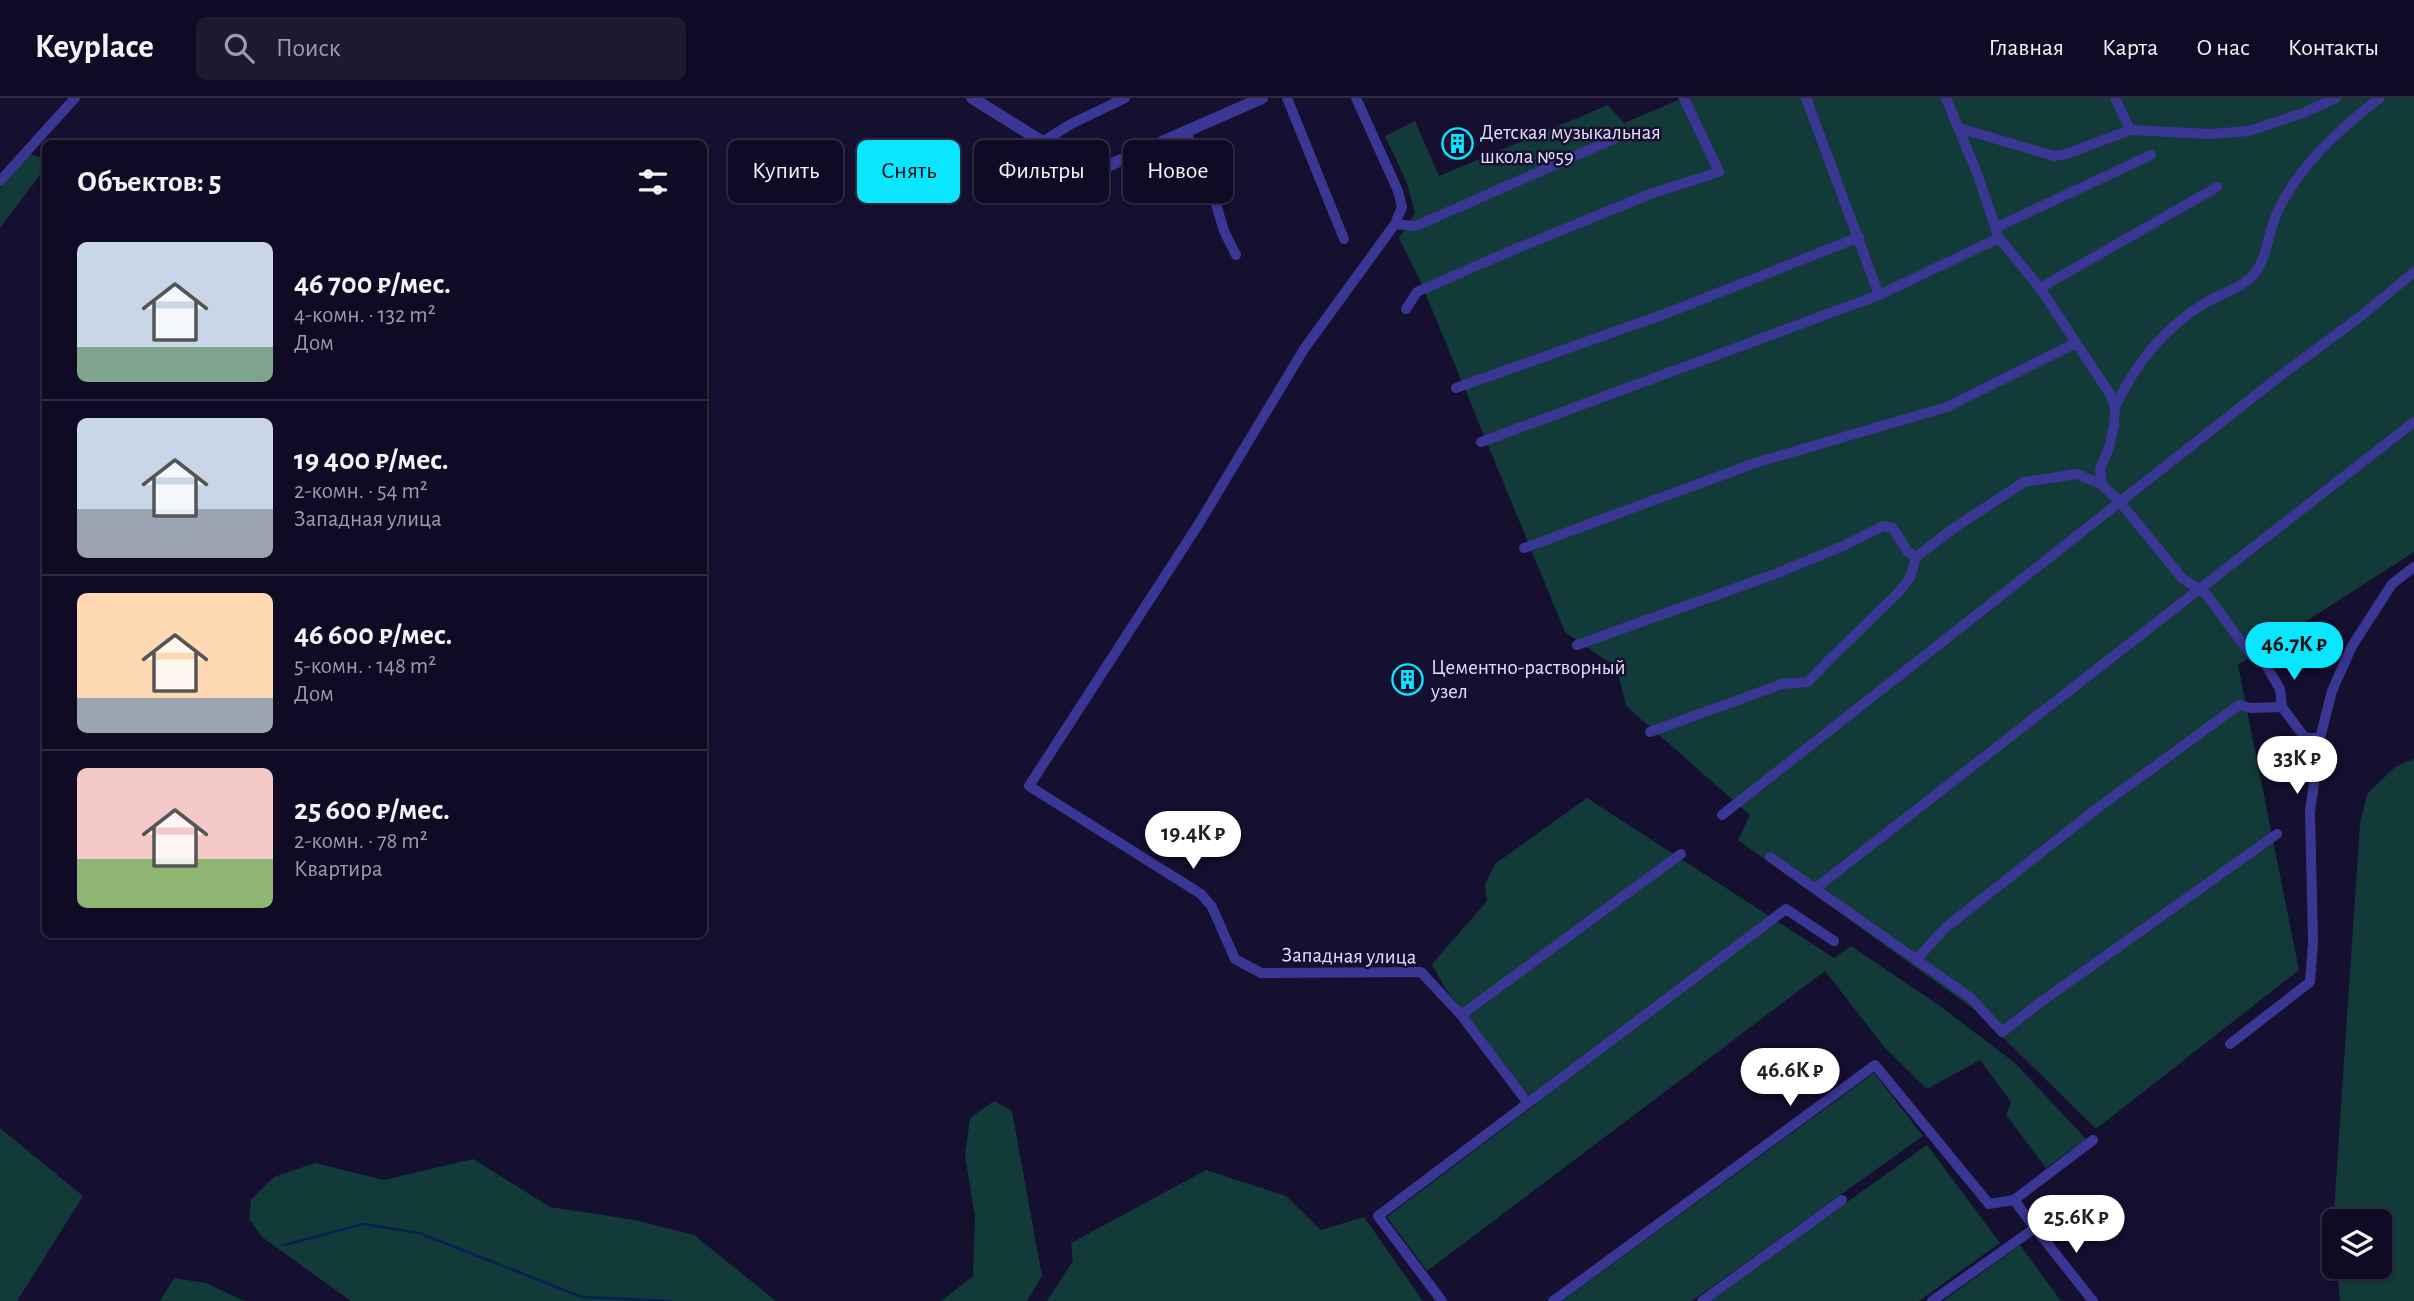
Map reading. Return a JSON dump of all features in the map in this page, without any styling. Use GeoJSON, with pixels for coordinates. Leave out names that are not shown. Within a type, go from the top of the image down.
{"type":"FeatureCollection","features":[{"type":"Feature","properties":{"kind":"street"},"geometry":{"type":"LineString","coordinates":[[0,181],[75,98]]}},
{"type":"Feature","properties":{"kind":"street"},"geometry":{"type":"LineString","coordinates":[[972,98],[1039,140]]}},
{"type":"Feature","properties":{"kind":"street"},"geometry":{"type":"LineString","coordinates":[[1045,140],[1071,124],[1125,98]]}},
{"type":"Feature","properties":{"kind":"street"},"geometry":{"type":"LineString","coordinates":[[1109,165],[1262,98]]}},
{"type":"Feature","properties":{"kind":"street"},"geometry":{"type":"LineString","coordinates":[[1287,98],[1344,239]]}},
{"type":"Feature","properties":{"kind":"street"},"geometry":{"type":"LineString","coordinates":[[1356,98],[1398,191],[1402,207],[1395,224],[1416,226],[1618,137]]}},
{"type":"Feature","properties":{"kind":"street"},"geometry":{"type":"LineString","coordinates":[[1406,309],[1417,292],[1501,255],[1650,194],[1718,172],[1684,98]]}},
{"type":"Feature","properties":{"kind":"street"},"geometry":{"type":"LineString","coordinates":[[1806,98],[1879,295]]}},
{"type":"Feature","properties":{"kind":"street"},"geometry":{"type":"LineString","coordinates":[[1946,98],[1997,233],[2040,288],[2110,394],[2115,407]]}},
{"type":"Feature","properties":{"kind":"street"},"geometry":{"type":"LineString","coordinates":[[2115,98],[2130,130]]}},
{"type":"Feature","properties":{"kind":"street"},"geometry":{"type":"LineString","coordinates":[[1959,128],[2054,156],[2130,130],[2211,134],[2249,131],[2303,113],[2336,98]]}},
{"type":"Feature","properties":{"kind":"street"},"geometry":{"type":"LineString","coordinates":[[2102,485],[2100,469],[2109,448],[2115,407],[2128,380],[2147,352],[2196,308],[2254,275],[2264,258],[2269,232],[2278,211],[2311,159],[2380,98]]}},
{"type":"Feature","properties":{"kind":"street"},"geometry":{"type":"LineString","coordinates":[[1186,132],[1210,184],[1224,231],[1236,255]]}},
{"type":"Feature","properties":{"kind":"street"},"geometry":{"type":"LineString","coordinates":[[1481,442],[1879,295],[2151,155]]}},
{"type":"Feature","properties":{"kind":"street"},"geometry":{"type":"LineString","coordinates":[[2040,288],[2217,187]]}},
{"type":"Feature","properties":{"kind":"street","name":"Западная улица"},"geometry":{"type":"LineString","coordinates":[[1395,224],[1304,349],[1199,523],[1029,786],[1201,894],[1212,907],[1235,959],[1261,973],[1421,972],[1461,1015],[1528,1103]]}},
{"type":"Feature","properties":{"kind":"street"},"geometry":{"type":"LineString","coordinates":[[1456,388],[1670,312],[1859,237]]}},
{"type":"Feature","properties":{"kind":"street"},"geometry":{"type":"LineString","coordinates":[[1722,815],[2414,272]]}},
{"type":"Feature","properties":{"kind":"street"},"geometry":{"type":"LineString","coordinates":[[1524,548],[1758,462],[1947,407],[2076,344]]}},
{"type":"Feature","properties":{"kind":"street"},"geometry":{"type":"LineString","coordinates":[[1816,888],[2414,422]]}},
{"type":"Feature","properties":{"kind":"street"},"geometry":{"type":"LineString","coordinates":[[1650,732],[1783,684],[1808,682],[1898,593],[1910,578],[1916,557],[1954,528],[2024,482],[2077,474],[2102,485],[2120,502],[2182,578],[2206,594],[2252,656],[2264,662],[2280,689],[2282,707],[2305,738],[2320,738]]}},
{"type":"Feature","properties":{"kind":"street"},"geometry":{"type":"LineString","coordinates":[[1577,645],[1775,574],[1883,526],[1893,528],[1908,552],[1916,557]]}},
{"type":"Feature","properties":{"kind":"street"},"geometry":{"type":"LineString","coordinates":[[2230,1044],[2310,982],[2314,942],[2310,812],[2320,738],[2332,691],[2352,646],[2392,584],[2414,567]]}},
{"type":"Feature","properties":{"kind":"street"},"geometry":{"type":"LineString","coordinates":[[1916,960],[1945,928],[2099,807],[2239,705],[2251,708],[2282,707]]}},
{"type":"Feature","properties":{"kind":"street"},"geometry":{"type":"LineString","coordinates":[[1770,857],[1971,998],[2002,1032],[2277,834]]}},
{"type":"Feature","properties":{"kind":"street"},"geometry":{"type":"LineString","coordinates":[[1461,1015],[1681,854]]}},
{"type":"Feature","properties":{"kind":"street"},"geometry":{"type":"LineString","coordinates":[[1441,1300],[1378,1216],[1786,909],[1834,941]]}},
{"type":"Feature","properties":{"kind":"street"},"geometry":{"type":"LineString","coordinates":[[1553,1301],[1875,1065],[1989,1204],[2014,1200],[2093,1140]]}},
{"type":"Feature","properties":{"kind":"street"},"geometry":{"type":"LineString","coordinates":[[1702,1301],[1842,1199]]}},
{"type":"Feature","properties":{"kind":"street"},"geometry":{"type":"LineString","coordinates":[[2014,1200],[2094,1301]]}},
{"type":"Feature","properties":{"kind":"street"},"geometry":{"type":"LineString","coordinates":[[1932,1301],[2035,1227]]}},
{"type":"Feature","properties":{"kind":"green space"},"geometry":{"type":"Polygon","coordinates":[[[1683,98],[2414,98],[2414,552],[2238,665],[2299,970],[2096,1129],[1975,1010],[1738,840],[1750,815],[1626,706],[1617,668],[1565,632],[1422,285],[1399,238],[1415,213],[1407,183],[1385,136],[1415,121],[1439,176],[1608,105],[1624,123],[1683,98]]]}},
{"type":"Feature","properties":{"kind":"green space"},"geometry":{"type":"Polygon","coordinates":[[[30,154],[42,157],[42,172],[0,228],[0,188],[30,154]]]}},
{"type":"Feature","properties":{"kind":"green space"},"geometry":{"type":"Polygon","coordinates":[[[2414,759],[2414,1301],[2340,1301],[2338,1279],[2392,1279],[2392,1209],[2334,1209],[2360,824],[2367,794],[2395,767],[2414,759]]]}},
{"type":"Feature","properties":{"kind":"green space"},"geometry":{"type":"Polygon","coordinates":[[[1587,798],[1834,958],[1851,946],[1940,1006],[2015,1063],[2086,1139],[2046,1168],[2006,1115],[2011,1102],[1980,1060],[1927,1089],[1885,1048],[1825,971],[1427,1271],[1387,1217],[1536,1104],[1445,988],[1432,964],[1487,901],[1485,884],[1495,864],[1587,798]]]}},
{"type":"Feature","properties":{"kind":"green space"},"geometry":{"type":"Polygon","coordinates":[[[1874,1073],[1923,1136],[1692,1301],[1562,1301],[1874,1073]]]}},
{"type":"Feature","properties":{"kind":"green space"},"geometry":{"type":"Polygon","coordinates":[[[994,1101],[1012,1111],[1042,1276],[1027,1301],[941,1301],[973,1276],[975,1217],[965,1155],[970,1118],[994,1101]]]}},
{"type":"Feature","properties":{"kind":"green space"},"geometry":{"type":"Polygon","coordinates":[[[0,1128],[83,1196],[17,1301],[0,1301],[0,1128]]]}},
{"type":"Feature","properties":{"kind":"green space"},"geometry":{"type":"Polygon","coordinates":[[[1927,1145],[2000,1243],[1919,1301],[1709,1301],[1927,1145]]]}},
{"type":"Feature","properties":{"kind":"green space"},"geometry":{"type":"Polygon","coordinates":[[[473,1159],[550,1207],[635,1220],[694,1235],[776,1301],[351,1301],[262,1237],[249,1219],[251,1200],[274,1177],[315,1163],[384,1180],[473,1159]]]}},
{"type":"Feature","properties":{"kind":"green space"},"geometry":{"type":"Polygon","coordinates":[[[1206,1170],[1286,1196],[1321,1230],[1364,1217],[1423,1301],[1047,1301],[1073,1261],[1071,1243],[1206,1170]]]}},
{"type":"Feature","properties":{"kind":"green space"},"geometry":{"type":"Polygon","coordinates":[[[2020,1245],[2061,1301],[1943,1301],[2020,1245]]]}},
{"type":"Feature","properties":{"kind":"green space"},"geometry":{"type":"Polygon","coordinates":[[[174,1278],[206,1283],[244,1301],[160,1301],[174,1278]]]}},
{"type":"Feature","properties":{"kind":"waterway"},"geometry":{"type":"LineString","coordinates":[[284,1245],[364,1224],[419,1233],[582,1297],[671,1301]]}},
{"type":"Feature","properties":{"kind":"place","name":"Детская музыкальная школа №59"},"geometry":{"type":"Point","coordinates":[1457,144]}},
{"type":"Feature","properties":{"kind":"place","name":"Цементно-растворный узел"},"geometry":{"type":"Point","coordinates":[1408,679]}}]}
